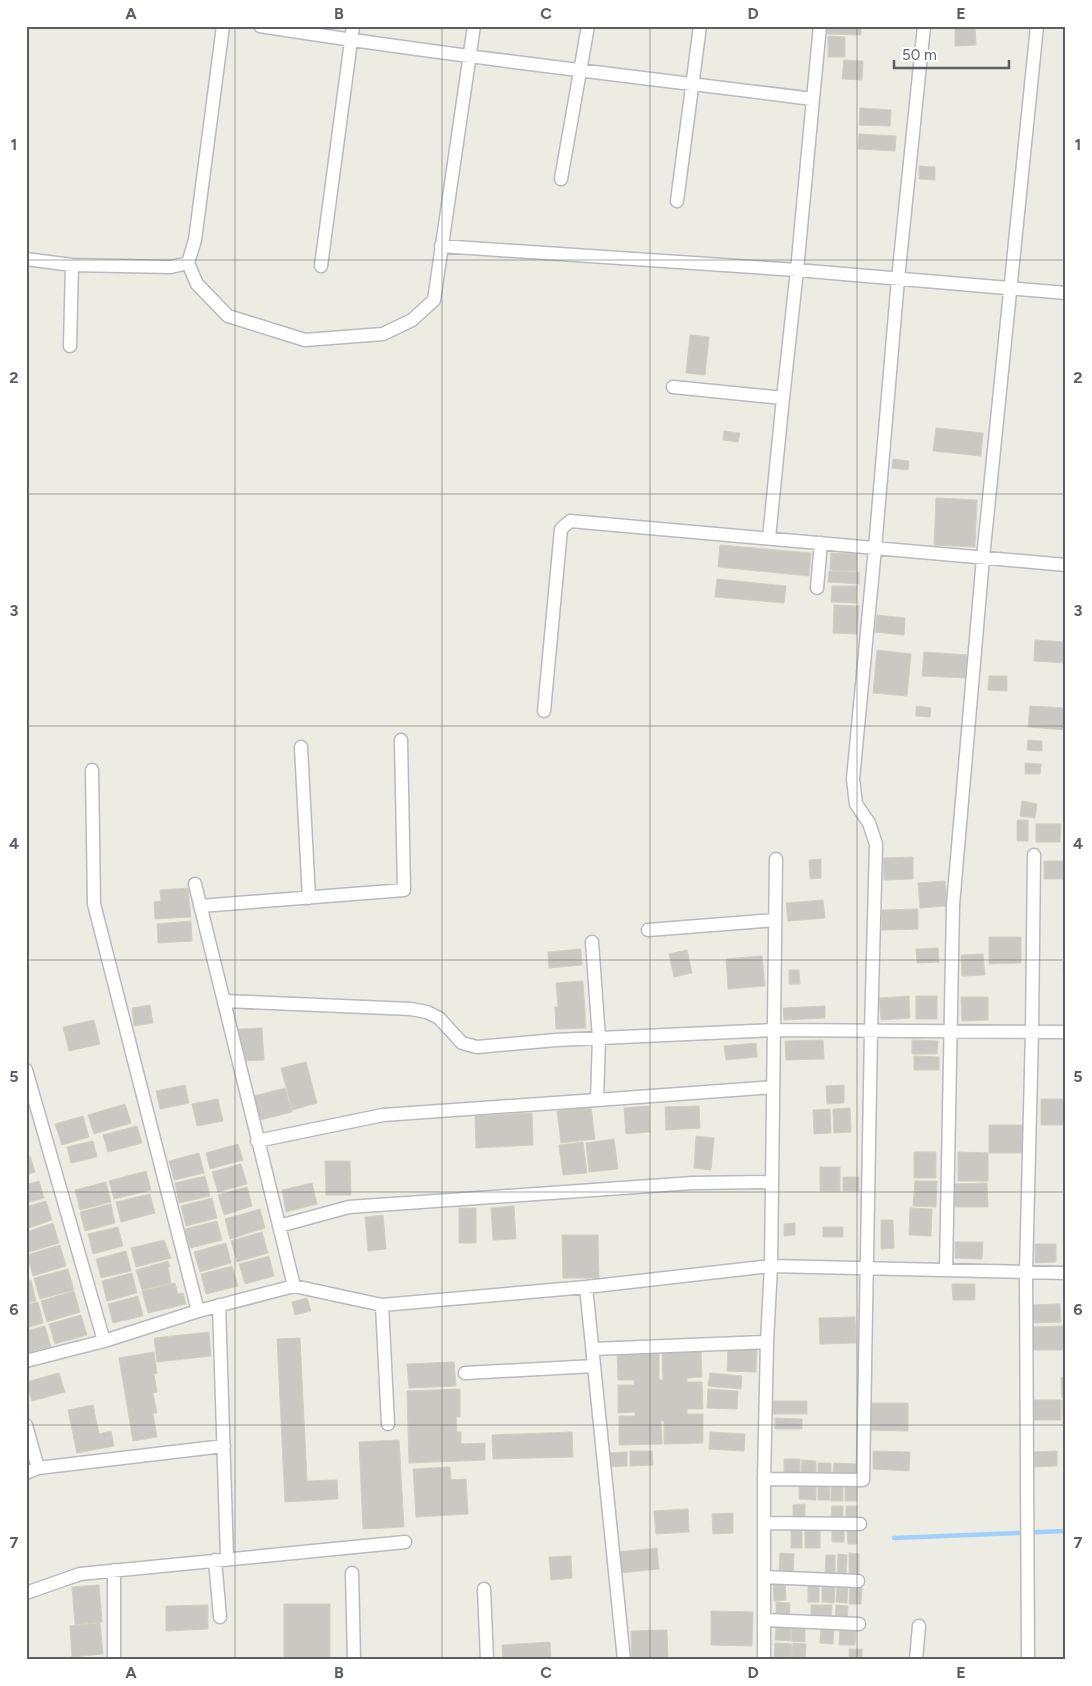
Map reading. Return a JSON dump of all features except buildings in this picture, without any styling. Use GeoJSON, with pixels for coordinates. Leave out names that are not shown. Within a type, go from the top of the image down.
{"type":"FeatureCollection","features":[{"type":"Feature","properties":{"kind":"street"},"geometry":{"type":"LineString","coordinates":[[223,26],[195,240],[188,263],[197,284],[228,316],[305,340],[383,334],[412,320],[434,300],[474,26]]}},
{"type":"Feature","properties":{"kind":"street"},"geometry":{"type":"LineString","coordinates":[[260,26],[352,41],[813,99]]}},
{"type":"Feature","properties":{"kind":"street"},"geometry":{"type":"LineString","coordinates":[[321,266],[353,26]]}},
{"type":"Feature","properties":{"kind":"street"},"geometry":{"type":"LineString","coordinates":[[561,179],[588,26]]}},
{"type":"Feature","properties":{"kind":"street"},"geometry":{"type":"LineString","coordinates":[[677,201],[700,26]]}},
{"type":"Feature","properties":{"kind":"street"},"geometry":{"type":"LineString","coordinates":[[769,538],[820,26]]}},
{"type":"Feature","properties":{"kind":"street"},"geometry":{"type":"LineString","coordinates":[[764,1479],[863,1480],[876,844],[869,823],[856,804],[853,779],[898,279],[924,26]]}},
{"type":"Feature","properties":{"kind":"street"},"geometry":{"type":"LineString","coordinates":[[946,1270],[953,905],[983,558],[1037,26]]}},
{"type":"Feature","properties":{"kind":"street"},"geometry":{"type":"LineString","coordinates":[[442,246],[797,270],[1066,293]]}},
{"type":"Feature","properties":{"kind":"street"},"geometry":{"type":"LineString","coordinates":[[26,259],[72,265],[171,267],[188,263]]}},
{"type":"Feature","properties":{"kind":"street"},"geometry":{"type":"LineString","coordinates":[[70,346],[72,265]]}},
{"type":"Feature","properties":{"kind":"street"},"geometry":{"type":"LineString","coordinates":[[673,388],[783,398]]}},
{"type":"Feature","properties":{"kind":"street"},"geometry":{"type":"LineString","coordinates":[[544,711],[561,529],[570,520],[1066,565]]}},
{"type":"Feature","properties":{"kind":"street"},"geometry":{"type":"LineString","coordinates":[[817,588],[821,542]]}},
{"type":"Feature","properties":{"kind":"street"},"geometry":{"type":"LineString","coordinates":[[200,906],[404,890],[401,740]]}},
{"type":"Feature","properties":{"kind":"street"},"geometry":{"type":"LineString","coordinates":[[301,747],[309,898]]}},
{"type":"Feature","properties":{"kind":"street"},"geometry":{"type":"LineString","coordinates":[[92,770],[94,904],[198,1311]]}},
{"type":"Feature","properties":{"kind":"street"},"geometry":{"type":"LineString","coordinates":[[1028,1660],[1026,1273],[1034,854]]}},
{"type":"Feature","properties":{"kind":"street"},"geometry":{"type":"LineString","coordinates":[[764,1660],[764,1479],[767,1342],[771,1266],[776,859]]}},
{"type":"Feature","properties":{"kind":"street"},"geometry":{"type":"LineString","coordinates":[[195,884],[294,1286]]}},
{"type":"Feature","properties":{"kind":"street"},"geometry":{"type":"LineString","coordinates":[[648,930],[775,920]]}},
{"type":"Feature","properties":{"kind":"street"},"geometry":{"type":"LineString","coordinates":[[592,942],[599,1038],[597,1100]]}},
{"type":"Feature","properties":{"kind":"street"},"geometry":{"type":"LineString","coordinates":[[224,1001],[427,1012],[439,1018],[462,1043],[477,1047],[556,1040],[773,1030],[1066,1032]]}},
{"type":"Feature","properties":{"kind":"street"},"geometry":{"type":"LineString","coordinates":[[26,1070],[104,1341]]}},
{"type":"Feature","properties":{"kind":"street"},"geometry":{"type":"LineString","coordinates":[[258,1141],[351,1120],[383,1115],[773,1087]]}},
{"type":"Feature","properties":{"kind":"street"},"geometry":{"type":"LineString","coordinates":[[279,1226],[349,1207],[692,1183],[772,1182]]}},
{"type":"Feature","properties":{"kind":"street"},"geometry":{"type":"LineString","coordinates":[[26,1361],[104,1341],[219,1305],[294,1286],[382,1305],[586,1287],[771,1266],[1066,1273]]}},
{"type":"Feature","properties":{"kind":"street"},"geometry":{"type":"LineString","coordinates":[[586,1287],[624,1660]]}},
{"type":"Feature","properties":{"kind":"street"},"geometry":{"type":"LineString","coordinates":[[219,1305],[224,1446],[220,1617]]}},
{"type":"Feature","properties":{"kind":"street"},"geometry":{"type":"LineString","coordinates":[[382,1305],[388,1424]]}},
{"type":"Feature","properties":{"kind":"street"},"geometry":{"type":"LineString","coordinates":[[593,1349],[767,1342]]}},
{"type":"Feature","properties":{"kind":"street"},"geometry":{"type":"LineString","coordinates":[[465,1373],[594,1366]]}},
{"type":"Feature","properties":{"kind":"street"},"geometry":{"type":"LineString","coordinates":[[26,1425],[32,1471],[224,1446]]}},
{"type":"Feature","properties":{"kind":"street"},"geometry":{"type":"LineString","coordinates":[[764,1523],[860,1524]]}},
{"type":"Feature","properties":{"kind":"street"},"geometry":{"type":"LineString","coordinates":[[26,1593],[80,1574],[405,1542]]}},
{"type":"Feature","properties":{"kind":"street"},"geometry":{"type":"LineString","coordinates":[[114,1570],[114,1660]]}},
{"type":"Feature","properties":{"kind":"street"},"geometry":{"type":"LineString","coordinates":[[352,1573],[354,1660]]}},
{"type":"Feature","properties":{"kind":"street"},"geometry":{"type":"LineString","coordinates":[[764,1577],[858,1581]]}},
{"type":"Feature","properties":{"kind":"street"},"geometry":{"type":"LineString","coordinates":[[484,1589],[487,1660]]}},
{"type":"Feature","properties":{"kind":"street"},"geometry":{"type":"LineString","coordinates":[[765,1620],[859,1624]]}},
{"type":"Feature","properties":{"kind":"street"},"geometry":{"type":"LineString","coordinates":[[916,1660],[919,1626]]}},
{"type":"Feature","properties":{"kind":"waterway"},"geometry":{"type":"LineString","coordinates":[[894,1538],[1066,1531]]}}]}
